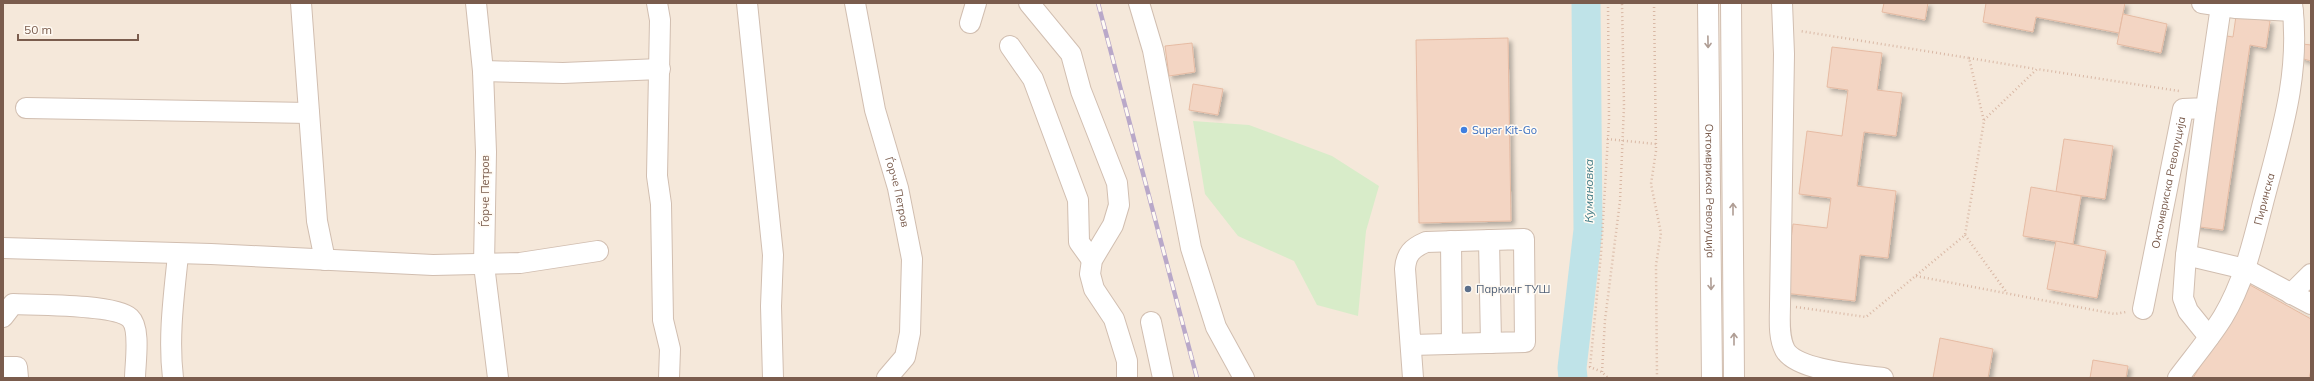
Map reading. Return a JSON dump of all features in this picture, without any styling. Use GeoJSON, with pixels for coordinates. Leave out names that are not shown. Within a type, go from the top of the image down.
{"type":"FeatureCollection","features":[{"type":"Feature","properties":{"kind":"street"},"geometry":{"type":"LineString","coordinates":[[301,3],[317,222],[325,260]]}},
{"type":"Feature","properties":{"kind":"street","name":"Ѓорче Петров"},"geometry":{"type":"LineString","coordinates":[[476,3],[483,71],[486,152],[484,265],[498,378]]}},
{"type":"Feature","properties":{"kind":"street"},"geometry":{"type":"LineString","coordinates":[[657,3],[660,20],[658,176],[661,204],[663,320],[670,349],[669,378]]}},
{"type":"Feature","properties":{"kind":"street"},"geometry":{"type":"LineString","coordinates":[[747,3],[773,255],[771,306],[773,378]]}},
{"type":"Feature","properties":{"kind":"street","name":"Ѓорче Петров"},"geometry":{"type":"LineString","coordinates":[[855,3],[875,110],[898,188],[912,259],[912,300],[908,345],[905,357],[887,378]]}},
{"type":"Feature","properties":{"kind":"street"},"geometry":{"type":"LineString","coordinates":[[970,23],[976,3]]}},
{"type":"Feature","properties":{"kind":"street"},"geometry":{"type":"LineString","coordinates":[[1029,3],[1071,54],[1081,91],[1118,183],[1119,205],[1113,225],[1092,260],[1090,274],[1094,289],[1114,319],[1127,360],[1127,378]]}},
{"type":"Feature","properties":{"kind":"street"},"geometry":{"type":"LineString","coordinates":[[1139,3],[1153,50],[1191,248],[1216,327],[1244,378]]}},
{"type":"Feature","properties":{"kind":"street","name":"Октомвриска Револуција"},"geometry":{"type":"LineString","coordinates":[[1708,3],[1712,378]]}},
{"type":"Feature","properties":{"kind":"street","name":"Октомвриска Револуција"},"geometry":{"type":"LineString","coordinates":[[1731,3],[1734,378]]}},
{"type":"Feature","properties":{"kind":"street"},"geometry":{"type":"LineString","coordinates":[[1782,3],[1784,54],[1780,304],[1782,339],[1785,349],[1790,356],[1820,368],[1883,378]]}},
{"type":"Feature","properties":{"kind":"street"},"geometry":{"type":"LineString","coordinates":[[2209,337],[2188,311],[2183,298],[2186,255],[2207,101],[2212,4],[2293,7]]}},
{"type":"Feature","properties":{"kind":"street","name":"Пиринска"},"geometry":{"type":"LineString","coordinates":[[2178,378],[2223,317],[2245,269],[2285,120],[2291,88],[2296,38],[2293,7]]}},
{"type":"Feature","properties":{"kind":"street"},"geometry":{"type":"LineString","coordinates":[[1010,46],[1033,79],[1078,200],[1079,242],[1092,260]]}},
{"type":"Feature","properties":{"kind":"street"},"geometry":{"type":"LineString","coordinates":[[483,71],[563,72],[660,69]]}},
{"type":"Feature","properties":{"kind":"street","name":"Октомвриска Револуција"},"geometry":{"type":"LineString","coordinates":[[2143,309],[2183,109],[2207,101]]}},
{"type":"Feature","properties":{"kind":"street"},"geometry":{"type":"LineString","coordinates":[[26,108],[309,113]]}},
{"type":"Feature","properties":{"kind":"street"},"geometry":{"type":"LineString","coordinates":[[1411,345],[1525,342],[1524,239],[1426,242],[1415,247],[1406,256],[1405,269],[1413,378]]}},
{"type":"Feature","properties":{"kind":"street"},"geometry":{"type":"LineString","coordinates":[[1488,240],[1491,343]]}},
{"type":"Feature","properties":{"kind":"street"},"geometry":{"type":"LineString","coordinates":[[1450,241],[1452,344]]}},
{"type":"Feature","properties":{"kind":"street"},"geometry":{"type":"LineString","coordinates":[[3,248],[178,255],[211,254],[394,264],[484,265],[520,263],[598,251]]}},
{"type":"Feature","properties":{"kind":"street"},"geometry":{"type":"LineString","coordinates":[[174,378],[171,362],[172,318],[178,255]]}},
{"type":"Feature","properties":{"kind":"street"},"geometry":{"type":"LineString","coordinates":[[2186,255],[2245,269],[2311,304]]}},
{"type":"Feature","properties":{"kind":"street"},"geometry":{"type":"LineString","coordinates":[[2291,294],[2311,274]]}},
{"type":"Feature","properties":{"kind":"street"},"geometry":{"type":"LineString","coordinates":[[3,317],[13,304],[113,310],[131,318],[136,331],[135,378]]}},
{"type":"Feature","properties":{"kind":"street"},"geometry":{"type":"LineString","coordinates":[[1150,322],[1163,378]]}},
{"type":"Feature","properties":{"kind":"street"},"geometry":{"type":"LineString","coordinates":[[3,366],[17,367],[18,378]]}},
{"type":"Feature","properties":{"kind":"path"},"geometry":{"type":"LineString","coordinates":[[1608,3],[1608,139],[1601,254],[1590,367],[1602,372],[1608,378]]}},
{"type":"Feature","properties":{"kind":"path"},"geometry":{"type":"LineString","coordinates":[[1602,372],[1605,320],[1620,201],[1625,61],[1622,3]]}},
{"type":"Feature","properties":{"kind":"path"},"geometry":{"type":"LineString","coordinates":[[1654,3],[1656,144],[1651,184],[1661,232],[1656,255],[1657,378]]}},
{"type":"Feature","properties":{"kind":"path"},"geometry":{"type":"LineString","coordinates":[[1782,28],[2037,69],[2207,101]]}},
{"type":"Feature","properties":{"kind":"path"},"geometry":{"type":"LineString","coordinates":[[1780,304],[1866,317],[1965,235],[1984,121],[1969,58]]}},
{"type":"Feature","properties":{"kind":"path"},"geometry":{"type":"LineString","coordinates":[[1984,121],[2037,69]]}},
{"type":"Feature","properties":{"kind":"path"},"geometry":{"type":"LineString","coordinates":[[1608,139],[1656,144]]}},
{"type":"Feature","properties":{"kind":"path"},"geometry":{"type":"LineString","coordinates":[[1965,235],[2007,293]]}},
{"type":"Feature","properties":{"kind":"path"},"geometry":{"type":"LineString","coordinates":[[1916,276],[2115,314],[2143,309]]}},
{"type":"Feature","properties":{"kind":"shaded area"},"geometry":{"type":"Polygon","coordinates":[[[3,3],[2311,3],[2311,378],[3,378],[3,3]]]}},
{"type":"Feature","properties":{"kind":"green space"},"geometry":{"type":"Polygon","coordinates":[[[1193,121],[1249,125],[1332,156],[1379,186],[1366,231],[1358,316],[1317,305],[1294,261],[1238,236],[1205,194],[1193,121]]]}},
{"type":"Feature","properties":{"kind":"building"},"geometry":{"type":"Polygon","coordinates":[[[1884,3],[1928,3],[1925,20],[1882,12],[1884,3]]]}},
{"type":"Feature","properties":{"kind":"building"},"geometry":{"type":"Polygon","coordinates":[[[1986,3],[2125,3],[2119,33],[2036,17],[2033,32],[1983,22],[1986,3]]]}},
{"type":"Feature","properties":{"kind":"building"},"geometry":{"type":"Polygon","coordinates":[[[2123,14],[2167,24],[2161,53],[2117,44],[2123,14]]]}},
{"type":"Feature","properties":{"kind":"building"},"geometry":{"type":"Polygon","coordinates":[[[2236,16],[2270,21],[2266,48],[2250,45],[2223,230],[2192,226],[2221,35],[2233,37],[2236,16]]]}},
{"type":"Feature","properties":{"kind":"building","name":"Super Kit-Go"},"geometry":{"type":"Polygon","coordinates":[[[1508,38],[1511,221],[1419,223],[1416,40],[1508,38]]]}},
{"type":"Feature","properties":{"kind":"building"},"geometry":{"type":"Polygon","coordinates":[[[1192,43],[1195,72],[1169,76],[1165,46],[1192,43]]]}},
{"type":"Feature","properties":{"kind":"building"},"geometry":{"type":"Polygon","coordinates":[[[2303,44],[2311,45],[2311,61],[2300,58],[2303,44]]]}},
{"type":"Feature","properties":{"kind":"building"},"geometry":{"type":"Polygon","coordinates":[[[1832,47],[1882,53],[1877,90],[1902,93],[1896,136],[1864,132],[1857,186],[1896,191],[1888,258],[1860,255],[1855,301],[1784,293],[1793,224],[1827,228],[1831,198],[1799,194],[1807,131],[1842,136],[1848,90],[1827,87],[1832,47]]]}},
{"type":"Feature","properties":{"kind":"building"},"geometry":{"type":"Polygon","coordinates":[[[1193,84],[1223,89],[1218,115],[1189,110],[1193,84]]]}},
{"type":"Feature","properties":{"kind":"building"},"geometry":{"type":"Polygon","coordinates":[[[2064,139],[2113,146],[2105,199],[2056,192],[2064,139]]]}},
{"type":"Feature","properties":{"kind":"building"},"geometry":{"type":"Polygon","coordinates":[[[2031,187],[2081,196],[2073,244],[2023,236],[2031,187]]]}},
{"type":"Feature","properties":{"kind":"building"},"geometry":{"type":"Polygon","coordinates":[[[2056,241],[2106,251],[2097,298],[2047,289],[2056,241]]]}},
{"type":"Feature","properties":{"kind":"building"},"geometry":{"type":"Polygon","coordinates":[[[2250,285],[2311,319],[2311,370],[2309,378],[2193,378],[2250,285]]]}},
{"type":"Feature","properties":{"kind":"building"},"geometry":{"type":"Polygon","coordinates":[[[1940,338],[1993,349],[1988,378],[1933,378],[1940,338]]]}},
{"type":"Feature","properties":{"kind":"building"},"geometry":{"type":"Polygon","coordinates":[[[2093,360],[2128,366],[2126,378],[2090,378],[2093,360]]]}},
{"type":"Feature","properties":{"kind":"waterway","name":"Кумановка"},"geometry":{"type":"LineString","coordinates":[[1573,378],[1572,368],[1588,230],[1586,3]]}},
{"type":"Feature","properties":{"kind":"railway"},"geometry":{"type":"LineString","coordinates":[[1098,3],[1197,378]]}},
{"type":"Feature","properties":{"kind":"place","name":"Super Kit-Go"},"geometry":{"type":"Point","coordinates":[1464,130]}},
{"type":"Feature","properties":{"kind":"place","name":"Паркинг ТУШ"},"geometry":{"type":"Point","coordinates":[1468,289]}}]}
